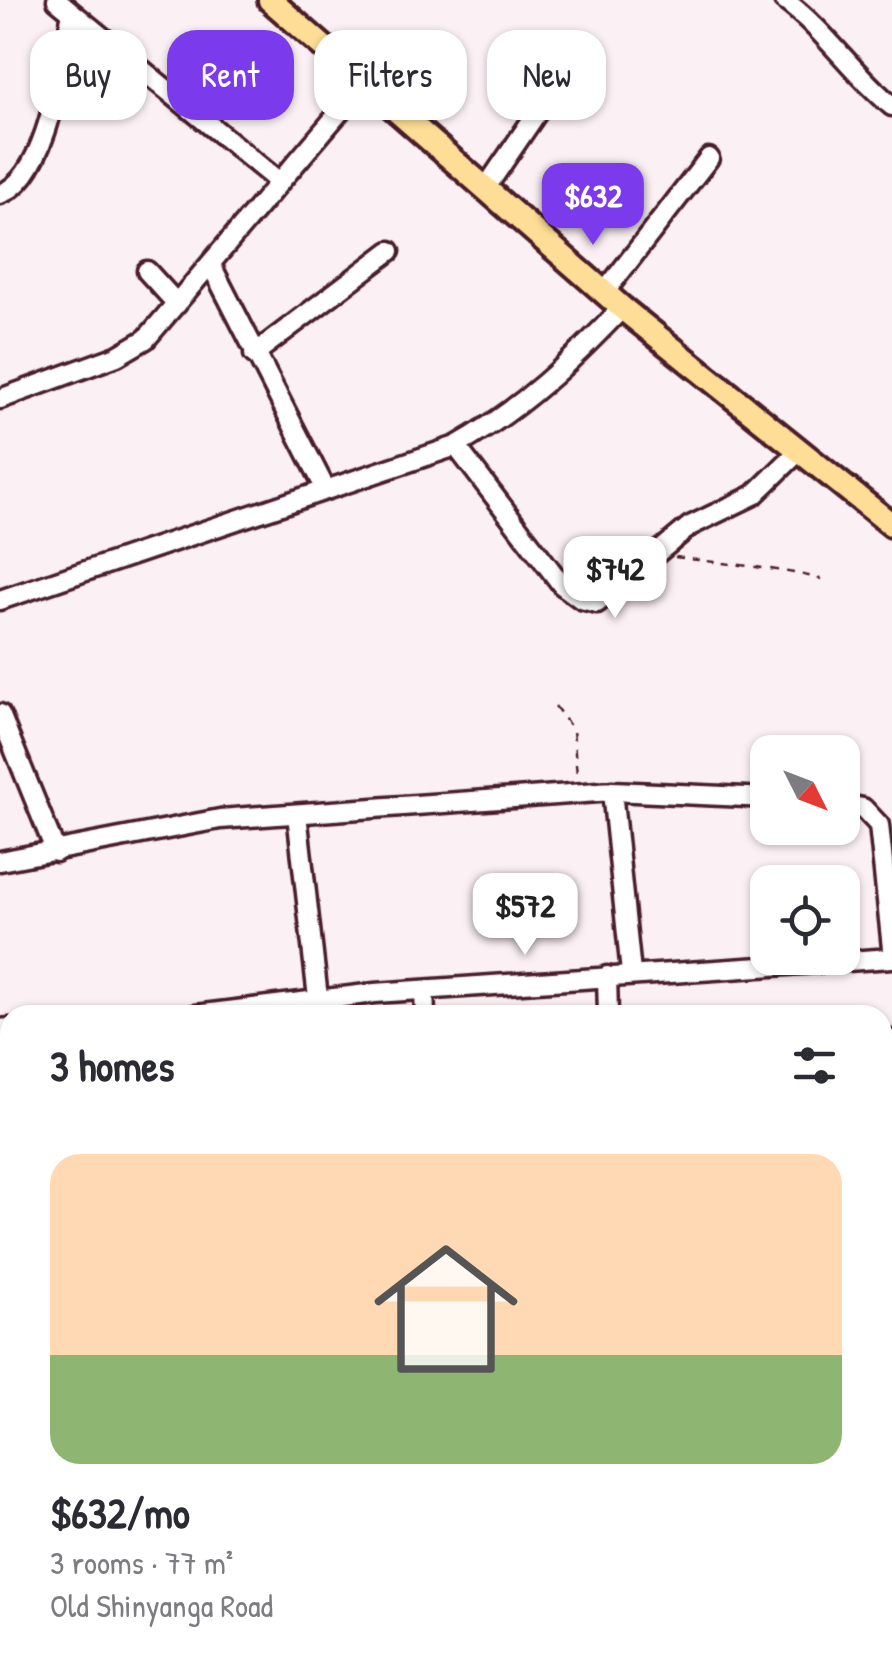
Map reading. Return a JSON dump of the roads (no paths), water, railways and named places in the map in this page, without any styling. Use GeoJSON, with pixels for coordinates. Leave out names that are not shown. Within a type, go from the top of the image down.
{"type":"FeatureCollection","features":[{"type":"Feature","properties":{"kind":"main road"},"geometry":{"type":"LineString","coordinates":[[270,0],[314,38]]}},
{"type":"Feature","properties":{"kind":"main road"},"geometry":{"type":"LineString","coordinates":[[408,120],[614,300],[892,525]]}},
{"type":"Feature","properties":{"kind":"street"},"geometry":{"type":"LineString","coordinates":[[784,0],[814,24],[859,80],[892,106]]}},
{"type":"Feature","properties":{"kind":"street"},"geometry":{"type":"LineString","coordinates":[[0,194],[27,175],[42,138],[64,6],[278,180]]}},
{"type":"Feature","properties":{"kind":"street"},"geometry":{"type":"LineString","coordinates":[[0,399],[134,349],[212,265],[278,180],[332,120]]}},
{"type":"Feature","properties":{"kind":"street"},"geometry":{"type":"LineString","coordinates":[[485,189],[532,120]]}},
{"type":"Feature","properties":{"kind":"street"},"geometry":{"type":"LineString","coordinates":[[0,600],[456,446],[540,391],[614,300],[708,158]]}},
{"type":"Feature","properties":{"kind":"street"},"geometry":{"type":"LineString","coordinates":[[254,354],[390,251]]}},
{"type":"Feature","properties":{"kind":"street"},"geometry":{"type":"LineString","coordinates":[[212,265],[254,354],[326,488]]}},
{"type":"Feature","properties":{"kind":"street"},"geometry":{"type":"LineString","coordinates":[[147,271],[177,304]]}},
{"type":"Feature","properties":{"kind":"street"},"geometry":{"type":"LineString","coordinates":[[456,446],[562,586],[581,599],[597,602],[607,598],[654,552],[690,526],[754,495],[798,451]]}},
{"type":"Feature","properties":{"kind":"street"},"geometry":{"type":"LineString","coordinates":[[0,714],[56,852]]}},
{"type":"Feature","properties":{"kind":"street"},"geometry":{"type":"LineString","coordinates":[[0,861],[220,819],[612,791],[750,797]]}},
{"type":"Feature","properties":{"kind":"street"},"geometry":{"type":"LineString","coordinates":[[612,791],[631,974]]}},
{"type":"Feature","properties":{"kind":"street"},"geometry":{"type":"LineString","coordinates":[[860,807],[879,825],[892,948]]}},
{"type":"Feature","properties":{"kind":"street"},"geometry":{"type":"LineString","coordinates":[[297,814],[318,998]]}},
{"type":"Feature","properties":{"kind":"street"},"geometry":{"type":"LineString","coordinates":[[286,1005],[318,998],[892,958]]}},
{"type":"Feature","properties":{"kind":"street"},"geometry":{"type":"LineString","coordinates":[[607,976],[608,1005]]}},
{"type":"Feature","properties":{"kind":"street"},"geometry":{"type":"LineString","coordinates":[[424,990],[425,1005]]}}]}
